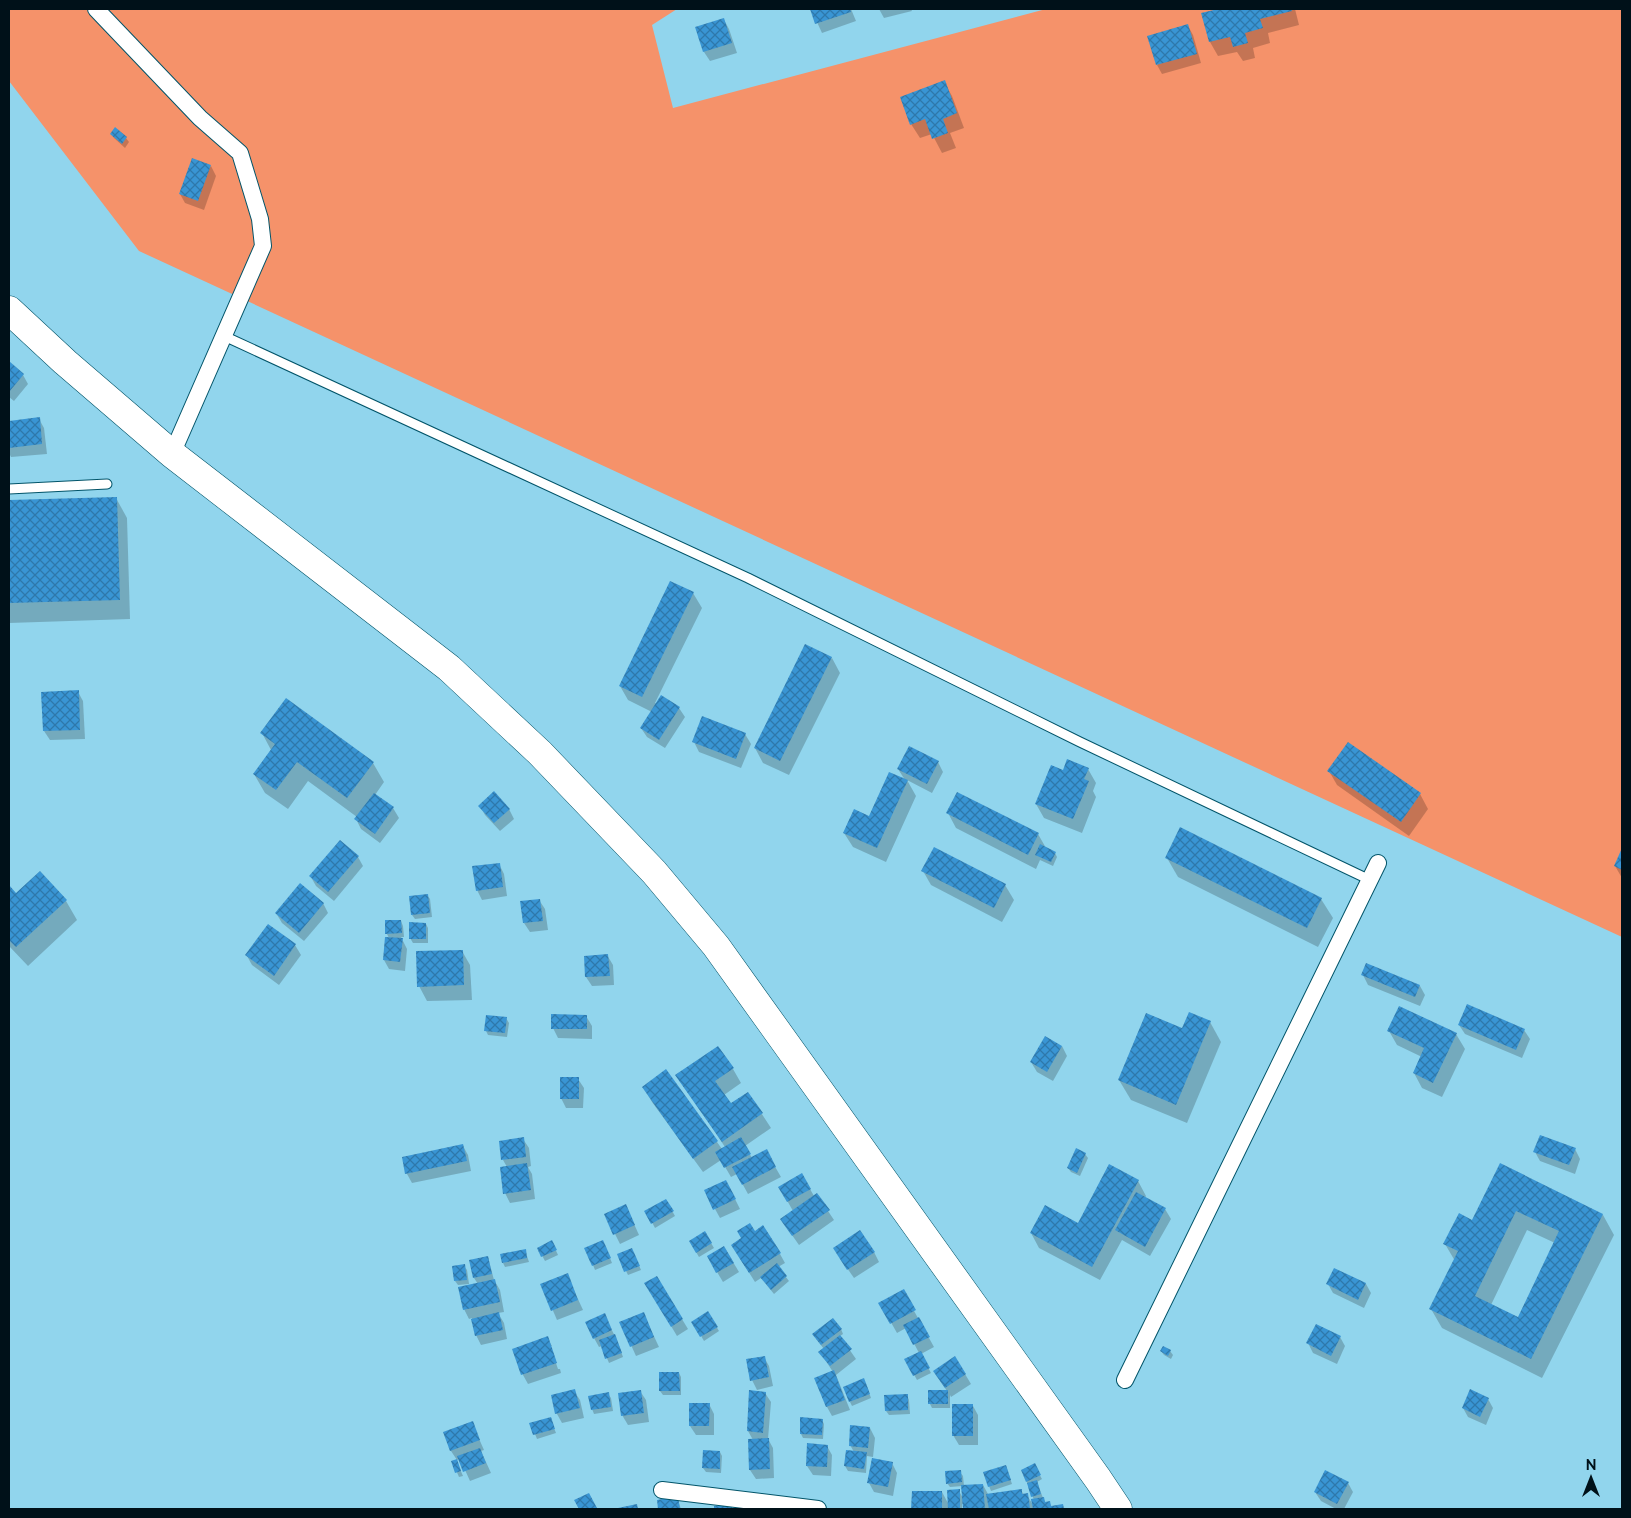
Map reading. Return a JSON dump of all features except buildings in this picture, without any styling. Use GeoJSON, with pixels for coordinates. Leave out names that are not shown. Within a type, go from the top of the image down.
{"type":"FeatureCollection","features":[{"type":"Feature","properties":{"kind":"highway"},"geometry":{"type":"LineString","coordinates":[[9,310],[172,454],[449,668],[540,753],[654,872],[716,946],[1118,1509]]}},
{"type":"Feature","properties":{"kind":"street"},"geometry":{"type":"LineString","coordinates":[[96,9],[200,118],[240,153],[260,219],[263,246],[172,454]]}},
{"type":"Feature","properties":{"kind":"street"},"geometry":{"type":"LineString","coordinates":[[1125,1380],[1378,863]]}},
{"type":"Feature","properties":{"kind":"street"},"geometry":{"type":"LineString","coordinates":[[662,1490],[818,1509]]}},
{"type":"Feature","properties":{"kind":"lane"},"geometry":{"type":"LineString","coordinates":[[224,336],[748,578],[1098,750],[1370,880]]}},
{"type":"Feature","properties":{"kind":"lane"},"geometry":{"type":"LineString","coordinates":[[9,488],[107,484]]}},
{"type":"Feature","properties":{"kind":"shaded area"},"geometry":{"type":"Polygon","coordinates":[[[9,9],[677,9],[652,25],[673,108],[1046,9],[1622,9],[1622,937],[139,251],[9,81],[9,9]]]}}]}
